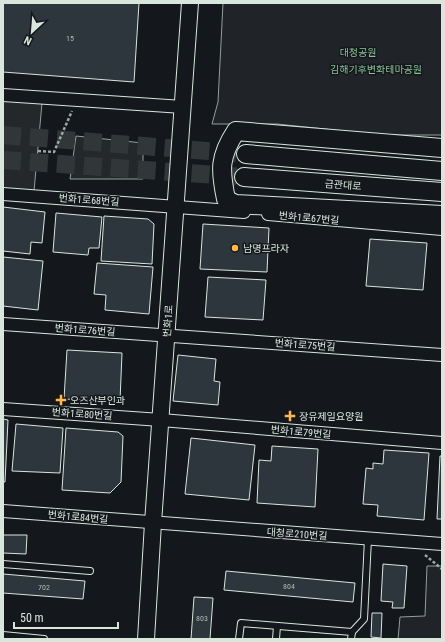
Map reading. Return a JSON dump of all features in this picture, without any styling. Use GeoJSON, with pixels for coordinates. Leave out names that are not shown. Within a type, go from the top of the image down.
{"type":"FeatureCollection","features":[{"type":"Feature","properties":{"kind":"main road"},"geometry":{"type":"LineString","coordinates":[[442,148],[236,131],[229,142],[222,162],[223,183],[226,199],[235,204],[442,215]]}},
{"type":"Feature","properties":{"kind":"main road"},"geometry":{"type":"LineString","coordinates":[[246,154],[442,171]]}},
{"type":"Feature","properties":{"kind":"main road","name":"금관대로"},"geometry":{"type":"LineString","coordinates":[[244,177],[442,192]]}},
{"type":"Feature","properties":{"kind":"street","name":"번화1로"},"geometry":{"type":"LineString","coordinates":[[146,639],[190,3]]}},
{"type":"Feature","properties":{"kind":"street"},"geometry":{"type":"LineString","coordinates":[[3,95],[183,107]]}},
{"type":"Feature","properties":{"kind":"street","name":"번화1로68번길"},"geometry":{"type":"LineString","coordinates":[[3,194],[176,206]]}},
{"type":"Feature","properties":{"kind":"street","name":"번화1로67번길"},"geometry":{"type":"LineString","coordinates":[[176,206],[442,229]]}},
{"type":"Feature","properties":{"kind":"street","name":"번화1로76번길"},"geometry":{"type":"LineString","coordinates":[[3,324],[167,336]]}},
{"type":"Feature","properties":{"kind":"street","name":"번화1로75번길"},"geometry":{"type":"LineString","coordinates":[[167,336],[442,354]]}},
{"type":"Feature","properties":{"kind":"street","name":"번화1로80번길"},"geometry":{"type":"LineString","coordinates":[[3,408],[161,420]]}},
{"type":"Feature","properties":{"kind":"street","name":"번화1로79번길"},"geometry":{"type":"LineString","coordinates":[[161,420],[442,443]]}},
{"type":"Feature","properties":{"kind":"street","name":"번화1로84번길"},"geometry":{"type":"LineString","coordinates":[[3,511],[153,523]]}},
{"type":"Feature","properties":{"kind":"street","name":"대청로210번길"},"geometry":{"type":"LineString","coordinates":[[153,523],[442,544]]}},
{"type":"Feature","properties":{"kind":"lane"},"geometry":{"type":"LineString","coordinates":[[351,639],[352,632],[364,619],[368,539]]}},
{"type":"Feature","properties":{"kind":"lane"},"geometry":{"type":"LineString","coordinates":[[3,564],[90,570]]}},
{"type":"Feature","properties":{"kind":"lane"},"geometry":{"type":"LineString","coordinates":[[239,639],[240,623],[352,632]]}},
{"type":"Feature","properties":{"kind":"lane"},"geometry":{"type":"LineString","coordinates":[[276,639],[277,626]]}},
{"type":"Feature","properties":{"kind":"lane"},"geometry":{"type":"LineString","coordinates":[[7,636],[44,639]]}},
{"type":"Feature","properties":{"kind":"path"},"geometry":{"type":"LineString","coordinates":[[38,151],[54,152],[77,100]]}},
{"type":"Feature","properties":{"kind":"green space","name":"김해기후변화테마공원"},"geometry":{"type":"Polygon","coordinates":[[[223,3],[442,3],[442,135],[382,135],[277,124],[212,124],[218,102],[223,3]]]}},
{"type":"Feature","properties":{"kind":"green space"},"geometry":{"type":"Polygon","coordinates":[[[427,566],[442,566],[442,639],[398,639],[400,617],[425,616],[427,566]]]}},
{"type":"Feature","properties":{"kind":"shaded area"},"geometry":{"type":"Polygon","coordinates":[[[3,100],[42,103],[34,191],[3,188],[3,100]]]}},
{"type":"Feature","properties":{"kind":"shaded area"},"geometry":{"type":"Polygon","coordinates":[[[76,136],[143,143],[143,179],[70,179],[76,136]]]}},
{"type":"Feature","properties":{"kind":"building"},"geometry":{"type":"Polygon","coordinates":[[[3,3],[139,3],[134,82],[3,72],[3,3]]]}},
{"type":"Feature","properties":{"kind":"building"},"geometry":{"type":"Polygon","coordinates":[[[3,207],[45,212],[42,243],[31,242],[30,254],[3,251],[3,207]]]}},
{"type":"Feature","properties":{"kind":"building"},"geometry":{"type":"Polygon","coordinates":[[[56,213],[102,217],[99,248],[89,248],[88,255],[53,252],[56,213]]]}},
{"type":"Feature","properties":{"kind":"building"},"geometry":{"type":"Polygon","coordinates":[[[104,216],[148,219],[154,224],[152,264],[101,261],[104,216]]]}},
{"type":"Feature","properties":{"kind":"building","name":"남명프라자"},"geometry":{"type":"Polygon","coordinates":[[[203,224],[269,228],[267,272],[200,269],[203,224]]]}},
{"type":"Feature","properties":{"kind":"building"},"geometry":{"type":"Polygon","coordinates":[[[370,239],[427,243],[423,290],[366,286],[370,239]]]}},
{"type":"Feature","properties":{"kind":"building"},"geometry":{"type":"Polygon","coordinates":[[[3,257],[43,261],[38,310],[3,306],[3,257]]]}},
{"type":"Feature","properties":{"kind":"building"},"geometry":{"type":"Polygon","coordinates":[[[97,263],[153,267],[149,314],[105,310],[106,295],[94,294],[97,263]]]}},
{"type":"Feature","properties":{"kind":"building"},"geometry":{"type":"Polygon","coordinates":[[[208,277],[266,280],[263,320],[205,317],[208,277]]]}},
{"type":"Feature","properties":{"kind":"building"},"geometry":{"type":"Polygon","coordinates":[[[67,350],[122,353],[120,401],[64,399],[67,350]]]}},
{"type":"Feature","properties":{"kind":"building"},"geometry":{"type":"Polygon","coordinates":[[[178,355],[216,359],[214,381],[220,382],[218,405],[173,401],[178,355]]]}},
{"type":"Feature","properties":{"kind":"building"},"geometry":{"type":"Polygon","coordinates":[[[3,419],[8,420],[5,482],[3,482],[3,419]]]}},
{"type":"Feature","properties":{"kind":"building"},"geometry":{"type":"Polygon","coordinates":[[[16,424],[63,428],[60,473],[12,471],[16,424]]]}},
{"type":"Feature","properties":{"kind":"building"},"geometry":{"type":"Polygon","coordinates":[[[66,428],[118,432],[123,436],[121,482],[110,493],[62,490],[66,428]]]}},
{"type":"Feature","properties":{"kind":"building"},"geometry":{"type":"Polygon","coordinates":[[[191,438],[255,445],[249,500],[185,494],[191,438]]]}},
{"type":"Feature","properties":{"kind":"building"},"geometry":{"type":"Polygon","coordinates":[[[272,446],[318,449],[315,507],[257,503],[259,460],[271,461],[272,446]]]}},
{"type":"Feature","properties":{"kind":"building"},"geometry":{"type":"Polygon","coordinates":[[[384,450],[429,453],[424,520],[377,516],[378,505],[363,504],[366,468],[373,469],[373,463],[383,464],[384,450]]]}},
{"type":"Feature","properties":{"kind":"building"},"geometry":{"type":"Polygon","coordinates":[[[440,456],[442,456],[442,519],[437,519],[440,456]]]}},
{"type":"Feature","properties":{"kind":"building"},"geometry":{"type":"Polygon","coordinates":[[[3,535],[27,535],[26,554],[3,553],[3,535]]]}},
{"type":"Feature","properties":{"kind":"building"},"geometry":{"type":"Polygon","coordinates":[[[383,564],[407,566],[404,608],[392,608],[393,602],[381,601],[383,564]]]}},
{"type":"Feature","properties":{"kind":"building"},"geometry":{"type":"Polygon","coordinates":[[[226,571],[355,583],[353,602],[224,590],[226,571]]]}},
{"type":"Feature","properties":{"kind":"building"},"geometry":{"type":"Polygon","coordinates":[[[3,574],[85,581],[83,599],[3,593],[3,574]]]}},
{"type":"Feature","properties":{"kind":"building"},"geometry":{"type":"Polygon","coordinates":[[[194,597],[213,598],[210,639],[191,639],[194,597]]]}},
{"type":"Feature","properties":{"kind":"building"},"geometry":{"type":"Polygon","coordinates":[[[372,613],[382,613],[381,638],[371,637],[372,613]]]}},
{"type":"Feature","properties":{"kind":"tunnel"},"geometry":{"type":"LineString","coordinates":[[3,135],[246,154]]}},
{"type":"Feature","properties":{"kind":"tunnel"},"geometry":{"type":"LineString","coordinates":[[3,160],[244,177]]}},
{"type":"Feature","properties":{"kind":"place","name":"남명프라자"},"geometry":{"type":"Point","coordinates":[235,248]}},
{"type":"Feature","properties":{"kind":"place","name":"오즈산부인과"},"geometry":{"type":"Point","coordinates":[61,400]}},
{"type":"Feature","properties":{"kind":"place","name":"장유제일요양원"},"geometry":{"type":"Point","coordinates":[290,416]}},
{"type":"Feature","properties":{"kind":"park label","name":"대청공원"},"geometry":{"type":"Point","coordinates":[358,52]}}]}
